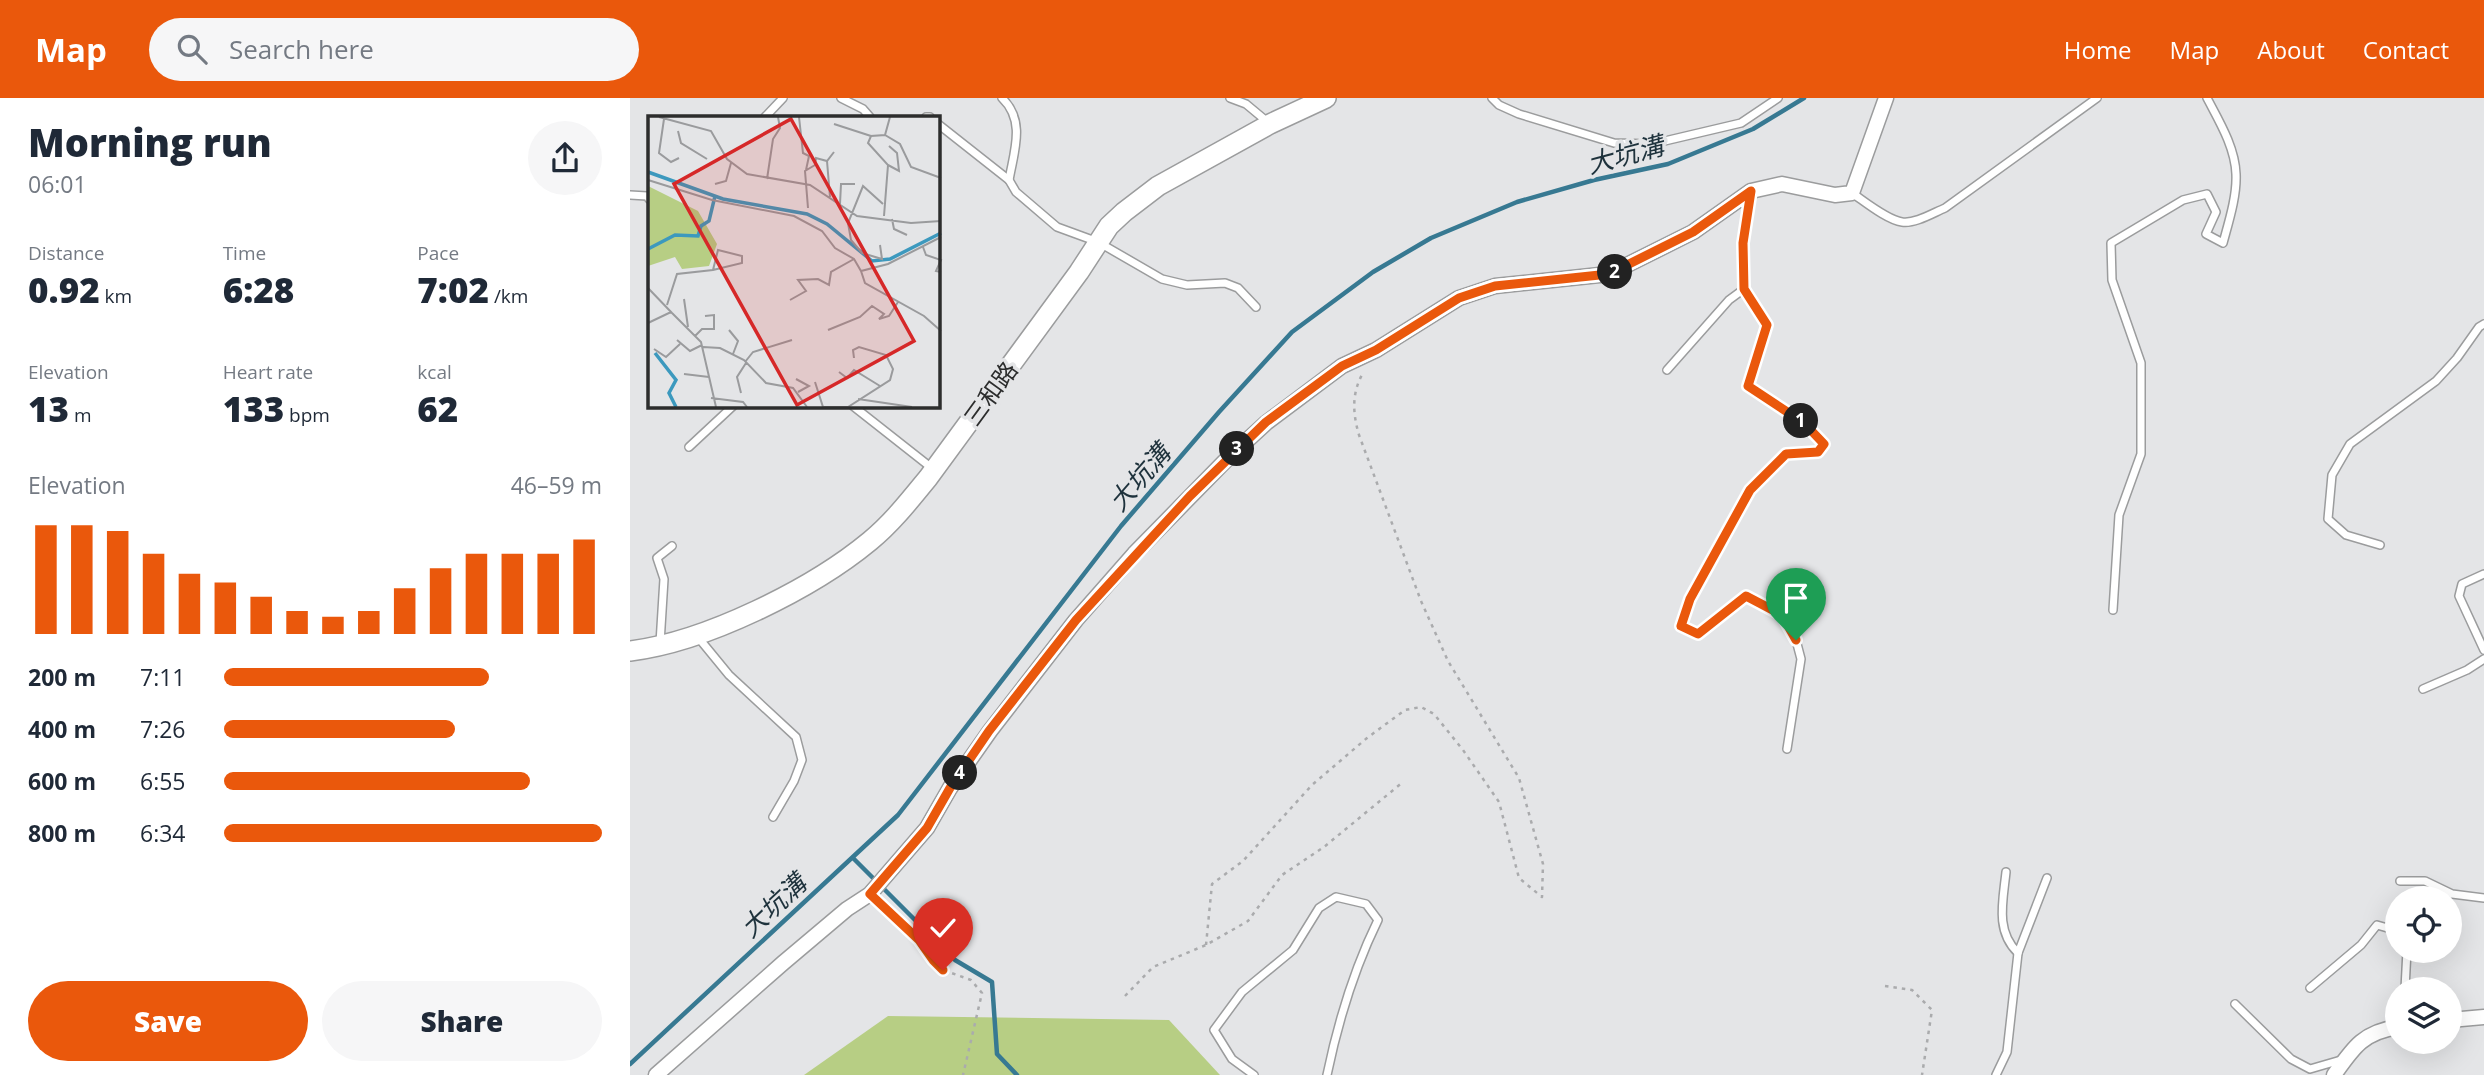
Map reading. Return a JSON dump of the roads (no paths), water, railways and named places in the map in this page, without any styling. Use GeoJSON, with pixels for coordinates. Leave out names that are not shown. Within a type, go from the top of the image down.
{"type":"FeatureCollection","features":[{"type":"Feature","properties":{"kind":"main road","name":"三和路"},"geometry":{"type":"LineString","coordinates":[[630,651],[660,648],[697,636],[761,607],[827,573],[871,540],[908,503],[934,470],[1109,226],[1158,186],[1270,124],[1326,98]]}},
{"type":"Feature","properties":{"kind":"street"},"geometry":{"type":"LineString","coordinates":[[656,1075],[783,963],[847,909],[870,894],[927,828],[950,788],[989,731],[1076,620],[1134,554],[1228,457],[1266,422],[1342,366],[1376,350],[1459,298],[1495,286],[1609,274],[1693,232],[1751,191],[1782,184],[1835,195],[1852,192],[1886,98]]}},
{"type":"Feature","properties":{"kind":"street"},"geometry":{"type":"LineString","coordinates":[[2462,1019],[2484,1017]]}},
{"type":"Feature","properties":{"kind":"street"},"geometry":{"type":"LineString","coordinates":[[2334,1075],[2360,1041],[2385,1029]]}},
{"type":"Feature","properties":{"kind":"lane"},"geometry":{"type":"LineString","coordinates":[[766,116],[783,98]]}},
{"type":"Feature","properties":{"kind":"lane"},"geometry":{"type":"LineString","coordinates":[[841,98],[863,108],[869,116]]}},
{"type":"Feature","properties":{"kind":"lane"},"geometry":{"type":"LineString","coordinates":[[1002,98],[1012,108],[1018,130],[1009,180]]}},
{"type":"Feature","properties":{"kind":"lane"},"geometry":{"type":"LineString","coordinates":[[1230,98],[1246,104],[1270,124]]}},
{"type":"Feature","properties":{"kind":"lane"},"geometry":{"type":"LineString","coordinates":[[1492,98],[1499,105],[1519,114],[1614,143],[1652,144],[1741,123],[1778,98]]}},
{"type":"Feature","properties":{"kind":"lane"},"geometry":{"type":"LineString","coordinates":[[1852,192],[1902,222],[1920,218],[1945,208],[2097,98]]}},
{"type":"Feature","properties":{"kind":"lane"},"geometry":{"type":"LineString","coordinates":[[2113,610],[2119,515],[2141,454],[2141,363],[2112,280],[2111,243],[2183,200],[2207,194],[2216,212],[2206,234],[2223,243],[2231,218],[2236,173],[2227,138],[2207,98]]}},
{"type":"Feature","properties":{"kind":"lane"},"geometry":{"type":"LineString","coordinates":[[940,126],[1009,180],[1016,192],[1057,227],[1098,242],[1162,279],[1187,285],[1225,283],[1238,288],[1256,307]]}},
{"type":"Feature","properties":{"kind":"lane"},"geometry":{"type":"LineString","coordinates":[[1751,191],[1743,243],[1744,289],[1767,325],[1748,386],[1804,423],[1824,444],[1818,452],[1786,454],[1750,490],[1690,599],[1681,626],[1698,634],[1746,596],[1782,615],[1796,640],[1801,659],[1787,749]]}},
{"type":"Feature","properties":{"kind":"lane"},"geometry":{"type":"LineString","coordinates":[[630,195],[648,198]]}},
{"type":"Feature","properties":{"kind":"lane"},"geometry":{"type":"LineString","coordinates":[[1667,370],[1729,300],[1744,289]]}},
{"type":"Feature","properties":{"kind":"lane"},"geometry":{"type":"LineString","coordinates":[[2380,545],[2346,535],[2328,519],[2332,475],[2350,444],[2436,382],[2484,324]]}},
{"type":"Feature","properties":{"kind":"lane"},"geometry":{"type":"LineString","coordinates":[[689,447],[731,408]]}},
{"type":"Feature","properties":{"kind":"lane"},"geometry":{"type":"LineString","coordinates":[[856,408],[934,470]]}},
{"type":"Feature","properties":{"kind":"lane"},"geometry":{"type":"LineString","coordinates":[[660,648],[664,579],[657,558],[672,546]]}},
{"type":"Feature","properties":{"kind":"lane"},"geometry":{"type":"LineString","coordinates":[[2484,573],[2462,584],[2459,597],[2484,650]]}},
{"type":"Feature","properties":{"kind":"lane"},"geometry":{"type":"LineString","coordinates":[[697,636],[729,675],[796,737],[802,760],[794,781],[773,817]]}},
{"type":"Feature","properties":{"kind":"lane"},"geometry":{"type":"LineString","coordinates":[[2423,690],[2467,670],[2484,659]]}},
{"type":"Feature","properties":{"kind":"lane"},"geometry":{"type":"LineString","coordinates":[[2006,872],[2002,927],[2018,953]]}},
{"type":"Feature","properties":{"kind":"lane"},"geometry":{"type":"LineString","coordinates":[[1996,1075],[2007,1052],[2018,953],[2047,878]]}},
{"type":"Feature","properties":{"kind":"lane"},"geometry":{"type":"LineString","coordinates":[[2400,881],[2426,881],[2452,894],[2484,898]]}},
{"type":"Feature","properties":{"kind":"lane"},"geometry":{"type":"LineString","coordinates":[[1254,1075],[1232,1059],[1213,1030],[1242,992],[1293,950],[1319,908],[1336,897],[1366,904],[1378,920],[1367,943],[1337,1028],[1327,1075]]}},
{"type":"Feature","properties":{"kind":"lane"},"geometry":{"type":"LineString","coordinates":[[2310,988],[2361,945],[2377,925],[2385,927]]}},
{"type":"Feature","properties":{"kind":"lane"},"geometry":{"type":"LineString","coordinates":[[2235,1004],[2291,1059],[2310,1069],[2346,1059]]}},
{"type":"Feature","properties":{"kind":"waterway","name":"大坑溝"},"geometry":{"type":"LineString","coordinates":[[630,1064],[898,815],[1121,526],[1292,332],[1373,272],[1431,238],[1517,202],[1594,180],[1668,164],[1753,129],[1804,98]]}},
{"type":"Feature","properties":{"kind":"waterway"},"geometry":{"type":"LineString","coordinates":[[854,859],[955,960],[992,982],[997,1054],[1017,1075]]}}]}
